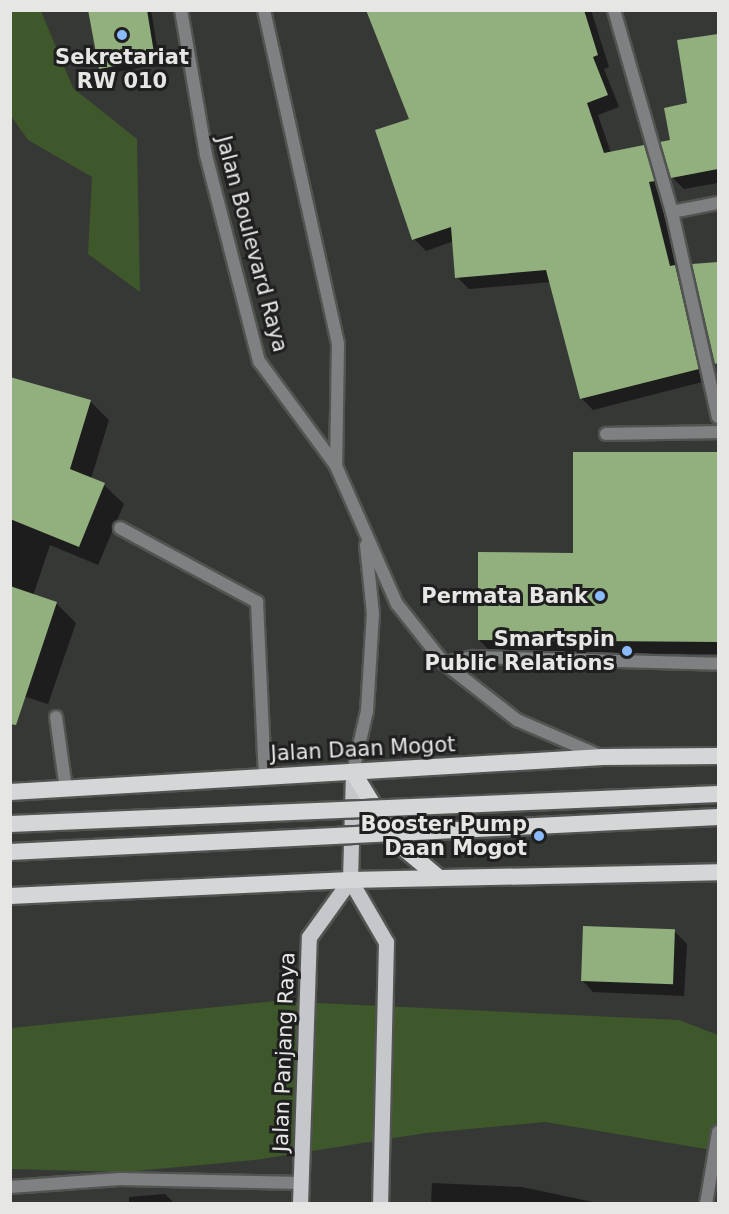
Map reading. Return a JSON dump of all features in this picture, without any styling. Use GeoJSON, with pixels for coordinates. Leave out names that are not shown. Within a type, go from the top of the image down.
{"type":"FeatureCollection","features":[{"type":"Feature","properties":{"kind":"highway","name":"Jalan Daan Mogot"},"geometry":{"type":"LineString","coordinates":[[10,792],[603,757],[718,756]]}},
{"type":"Feature","properties":{"kind":"highway"},"geometry":{"type":"LineString","coordinates":[[353,772],[396,842],[438,877]]}},
{"type":"Feature","properties":{"kind":"highway"},"geometry":{"type":"LineString","coordinates":[[10,824],[718,794]]}},
{"type":"Feature","properties":{"kind":"highway"},"geometry":{"type":"LineString","coordinates":[[10,852],[718,817]]}},
{"type":"Feature","properties":{"kind":"highway"},"geometry":{"type":"LineString","coordinates":[[10,896],[438,877],[718,872]]}},
{"type":"Feature","properties":{"kind":"main road"},"geometry":{"type":"LineString","coordinates":[[353,772],[350,880],[386,942],[380,1203]]}},
{"type":"Feature","properties":{"kind":"main road","name":"Jalan Panjang Raya"},"geometry":{"type":"LineString","coordinates":[[300,1203],[309,938],[350,880]]}},
{"type":"Feature","properties":{"kind":"street","name":"Jalan Boulevard Raya"},"geometry":{"type":"LineString","coordinates":[[181,10],[206,155],[259,361],[336,466],[397,604],[444,663],[518,720],[603,757]]}},
{"type":"Feature","properties":{"kind":"street","name":"Jalan Boulevard Raya"},"geometry":{"type":"LineString","coordinates":[[264,10],[338,344],[336,466]]}},
{"type":"Feature","properties":{"kind":"street"},"geometry":{"type":"LineString","coordinates":[[614,10],[672,212],[718,417]]}},
{"type":"Feature","properties":{"kind":"street"},"geometry":{"type":"LineString","coordinates":[[672,212],[718,203]]}},
{"type":"Feature","properties":{"kind":"street"},"geometry":{"type":"LineString","coordinates":[[606,434],[718,432]]}},
{"type":"Feature","properties":{"kind":"street"},"geometry":{"type":"LineString","coordinates":[[120,528],[257,602],[265,778]]}},
{"type":"Feature","properties":{"kind":"street","name":"Jalan Boulevard Raya"},"geometry":{"type":"LineString","coordinates":[[353,772],[367,711],[373,614],[365,536]]}},
{"type":"Feature","properties":{"kind":"street"},"geometry":{"type":"LineString","coordinates":[[444,663],[473,657],[718,664]]}},
{"type":"Feature","properties":{"kind":"street"},"geometry":{"type":"LineString","coordinates":[[56,717],[66,789]]}},
{"type":"Feature","properties":{"kind":"street"},"geometry":{"type":"LineString","coordinates":[[706,1203],[718,1132]]}},
{"type":"Feature","properties":{"kind":"street"},"geometry":{"type":"LineString","coordinates":[[10,1187],[120,1179],[300,1175]]}},
{"type":"Feature","properties":{"kind":"shaded area"},"geometry":{"type":"Polygon","coordinates":[[[10,11],[41,11],[73,88],[137,139],[140,292],[88,254],[92,177],[28,140],[11,116],[10,11]]]}},
{"type":"Feature","properties":{"kind":"shaded area"},"geometry":{"type":"Polygon","coordinates":[[[275,1001],[679,1020],[718,1035],[718,1151],[545,1122],[426,1133],[255,1160],[124,1172],[11,1169],[11,1028],[275,1001]]]}},
{"type":"Feature","properties":{"kind":"building","name":"Sekretariat RW 010"},"geometry":{"type":"Polygon","coordinates":[[[88,10],[147,10],[155,59],[99,69],[88,10]]]}},
{"type":"Feature","properties":{"kind":"building"},"geometry":{"type":"Polygon","coordinates":[[[366,10],[584,10],[598,55],[593,57],[608,95],[587,103],[604,153],[644,145],[655,181],[649,182],[670,266],[675,265],[699,369],[580,399],[546,270],[455,278],[451,227],[412,240],[375,130],[409,119],[366,10]]]}},
{"type":"Feature","properties":{"kind":"building"},"geometry":{"type":"Polygon","coordinates":[[[718,34],[718,169],[671,178],[660,142],[670,140],[664,108],[687,103],[677,40],[718,34]]]}},
{"type":"Feature","properties":{"kind":"building"},"geometry":{"type":"Polygon","coordinates":[[[718,262],[718,363],[715,364],[692,264],[718,262]]]}},
{"type":"Feature","properties":{"kind":"building"},"geometry":{"type":"Polygon","coordinates":[[[10,377],[91,400],[70,469],[105,483],[79,547],[10,519],[10,377]]]}},
{"type":"Feature","properties":{"kind":"building"},"geometry":{"type":"Polygon","coordinates":[[[573,452],[718,452],[718,642],[478,640],[478,552],[573,553],[573,452]]]}},
{"type":"Feature","properties":{"kind":"building"},"geometry":{"type":"Polygon","coordinates":[[[10,586],[57,602],[16,725],[10,724],[10,586]]]}},
{"type":"Feature","properties":{"kind":"building"},"geometry":{"type":"Polygon","coordinates":[[[583,926],[675,929],[673,984],[581,981],[583,926]]]}},
{"type":"Feature","properties":{"kind":"place","name":"Sekretariat RW 010"},"geometry":{"type":"Point","coordinates":[122,35]}},
{"type":"Feature","properties":{"kind":"place","name":"Permata Bank"},"geometry":{"type":"Point","coordinates":[600,596]}},
{"type":"Feature","properties":{"kind":"place","name":"Smartspin Public Relations"},"geometry":{"type":"Point","coordinates":[627,651]}},
{"type":"Feature","properties":{"kind":"place","name":"Booster Pump Daan Mogot"},"geometry":{"type":"Point","coordinates":[539,836]}}]}
